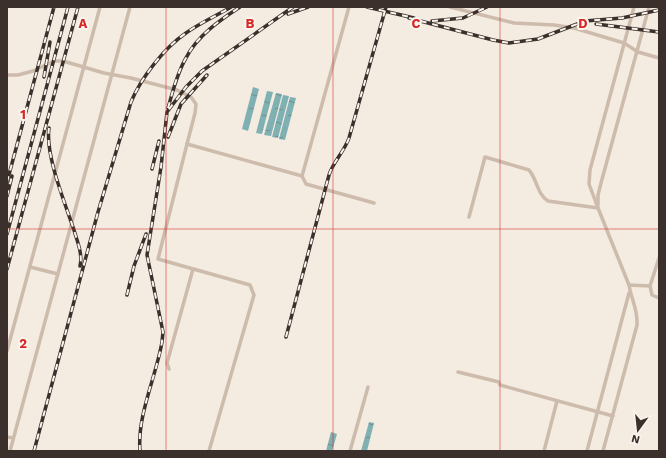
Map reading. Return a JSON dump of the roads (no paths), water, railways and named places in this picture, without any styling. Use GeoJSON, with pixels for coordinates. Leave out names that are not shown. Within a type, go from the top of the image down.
{"type":"FeatureCollection","features":[{"type":"Feature","properties":{"kind":"lane"},"geometry":{"type":"LineString","coordinates":[[7,351],[100,7]]}},
{"type":"Feature","properties":{"kind":"lane"},"geometry":{"type":"LineString","coordinates":[[10,451],[130,7]]}},
{"type":"Feature","properties":{"kind":"lane"},"geometry":{"type":"LineString","coordinates":[[349,7],[302,176],[306,184],[374,203]]}},
{"type":"Feature","properties":{"kind":"lane"},"geometry":{"type":"LineString","coordinates":[[450,7],[514,23],[574,28],[624,42],[638,52],[659,58]]}},
{"type":"Feature","properties":{"kind":"lane"},"geometry":{"type":"LineString","coordinates":[[603,451],[637,325],[638,314],[589,184],[590,170],[634,7]]}},
{"type":"Feature","properties":{"kind":"lane"},"geometry":{"type":"LineString","coordinates":[[598,208],[598,195],[601,183],[638,52],[649,7]]}},
{"type":"Feature","properties":{"kind":"lane"},"geometry":{"type":"LineString","coordinates":[[7,75],[18,76],[54,61],[63,61],[177,90],[191,96],[196,104],[158,259],[250,285],[254,295],[209,451]]}},
{"type":"Feature","properties":{"kind":"lane"},"geometry":{"type":"LineString","coordinates":[[187,144],[302,176]]}},
{"type":"Feature","properties":{"kind":"lane"},"geometry":{"type":"LineString","coordinates":[[469,217],[485,157],[529,170],[532,173],[541,194],[548,200],[598,208]]}},
{"type":"Feature","properties":{"kind":"lane"},"geometry":{"type":"LineString","coordinates":[[659,258],[650,286],[652,295],[659,298]]}},
{"type":"Feature","properties":{"kind":"lane"},"geometry":{"type":"LineString","coordinates":[[30,267],[58,274]]}},
{"type":"Feature","properties":{"kind":"lane"},"geometry":{"type":"LineString","coordinates":[[169,369],[167,363],[193,269]]}},
{"type":"Feature","properties":{"kind":"lane"},"geometry":{"type":"LineString","coordinates":[[628,285],[650,286]]}},
{"type":"Feature","properties":{"kind":"lane"},"geometry":{"type":"LineString","coordinates":[[586,451],[630,292]]}},
{"type":"Feature","properties":{"kind":"lane"},"geometry":{"type":"LineString","coordinates":[[458,372],[500,382],[500,385],[613,416]]}},
{"type":"Feature","properties":{"kind":"lane"},"geometry":{"type":"LineString","coordinates":[[350,451],[368,388]]}},
{"type":"Feature","properties":{"kind":"lane"},"geometry":{"type":"LineString","coordinates":[[544,451],[557,401]]}},
{"type":"Feature","properties":{"kind":"lane"},"geometry":{"type":"LineString","coordinates":[[7,437],[13,438]]}},
{"type":"Feature","properties":{"kind":"water"},"geometry":{"type":"Polygon","coordinates":[[[253,87],[259,89],[248,131],[242,129],[253,87]]]}},
{"type":"Feature","properties":{"kind":"water"},"geometry":{"type":"Polygon","coordinates":[[[267,91],[273,92],[262,134],[256,133],[267,91]]]}},
{"type":"Feature","properties":{"kind":"water"},"geometry":{"type":"Polygon","coordinates":[[[276,93],[282,94],[271,136],[264,135],[276,93]]]}},
{"type":"Feature","properties":{"kind":"water"},"geometry":{"type":"Polygon","coordinates":[[[283,95],[289,96],[278,138],[272,137],[283,95]]]}},
{"type":"Feature","properties":{"kind":"water"},"geometry":{"type":"Polygon","coordinates":[[[290,97],[296,98],[285,140],[279,139],[290,97]]]}},
{"type":"Feature","properties":{"kind":"water"},"geometry":{"type":"Polygon","coordinates":[[[369,422],[374,423],[367,451],[361,451],[369,422]]]}},
{"type":"Feature","properties":{"kind":"water"},"geometry":{"type":"Polygon","coordinates":[[[331,432],[337,434],[332,451],[326,451],[331,432]]]}},
{"type":"Feature","properties":{"kind":"railway"},"geometry":{"type":"LineString","coordinates":[[7,182],[54,7]]}},
{"type":"Feature","properties":{"kind":"railway"},"geometry":{"type":"LineString","coordinates":[[7,234],[68,7]]}},
{"type":"Feature","properties":{"kind":"railway"},"geometry":{"type":"LineString","coordinates":[[7,269],[78,7]]}},
{"type":"Feature","properties":{"kind":"railway"},"geometry":{"type":"LineString","coordinates":[[34,451],[98,212],[131,102],[141,83],[154,64],[178,39],[191,29],[231,7]]}},
{"type":"Feature","properties":{"kind":"railway"},"geometry":{"type":"LineString","coordinates":[[168,108],[178,76],[191,50],[210,29],[240,7]]}},
{"type":"Feature","properties":{"kind":"railway"},"geometry":{"type":"LineString","coordinates":[[140,451],[141,424],[159,355],[163,332],[147,255],[161,167],[167,112],[186,87],[202,71],[293,7]]}},
{"type":"Feature","properties":{"kind":"railway"},"geometry":{"type":"LineString","coordinates":[[288,14],[308,7]]}},
{"type":"Feature","properties":{"kind":"railway"},"geometry":{"type":"LineString","coordinates":[[367,7],[414,18]]}},
{"type":"Feature","properties":{"kind":"railway"},"geometry":{"type":"LineString","coordinates":[[286,337],[329,175],[349,138],[386,7]]}},
{"type":"Feature","properties":{"kind":"railway"},"geometry":{"type":"LineString","coordinates":[[432,21],[463,18],[487,7]]}},
{"type":"Feature","properties":{"kind":"railway"},"geometry":{"type":"LineString","coordinates":[[409,18],[509,43],[538,39],[585,21],[622,18],[659,10]]}},
{"type":"Feature","properties":{"kind":"railway"},"geometry":{"type":"LineString","coordinates":[[596,24],[659,32]]}},
{"type":"Feature","properties":{"kind":"railway"},"geometry":{"type":"LineString","coordinates":[[44,77],[50,42]]}},
{"type":"Feature","properties":{"kind":"railway"},"geometry":{"type":"LineString","coordinates":[[168,137],[181,104],[207,75]]}},
{"type":"Feature","properties":{"kind":"railway"},"geometry":{"type":"LineString","coordinates":[[49,128],[50,152],[61,193],[79,248],[81,257],[80,266]]}},
{"type":"Feature","properties":{"kind":"railway"},"geometry":{"type":"LineString","coordinates":[[152,169],[159,141]]}},
{"type":"Feature","properties":{"kind":"railway"},"geometry":{"type":"LineString","coordinates":[[7,196],[12,176]]}},
{"type":"Feature","properties":{"kind":"railway"},"geometry":{"type":"LineString","coordinates":[[127,295],[134,266],[146,234]]}}]}
